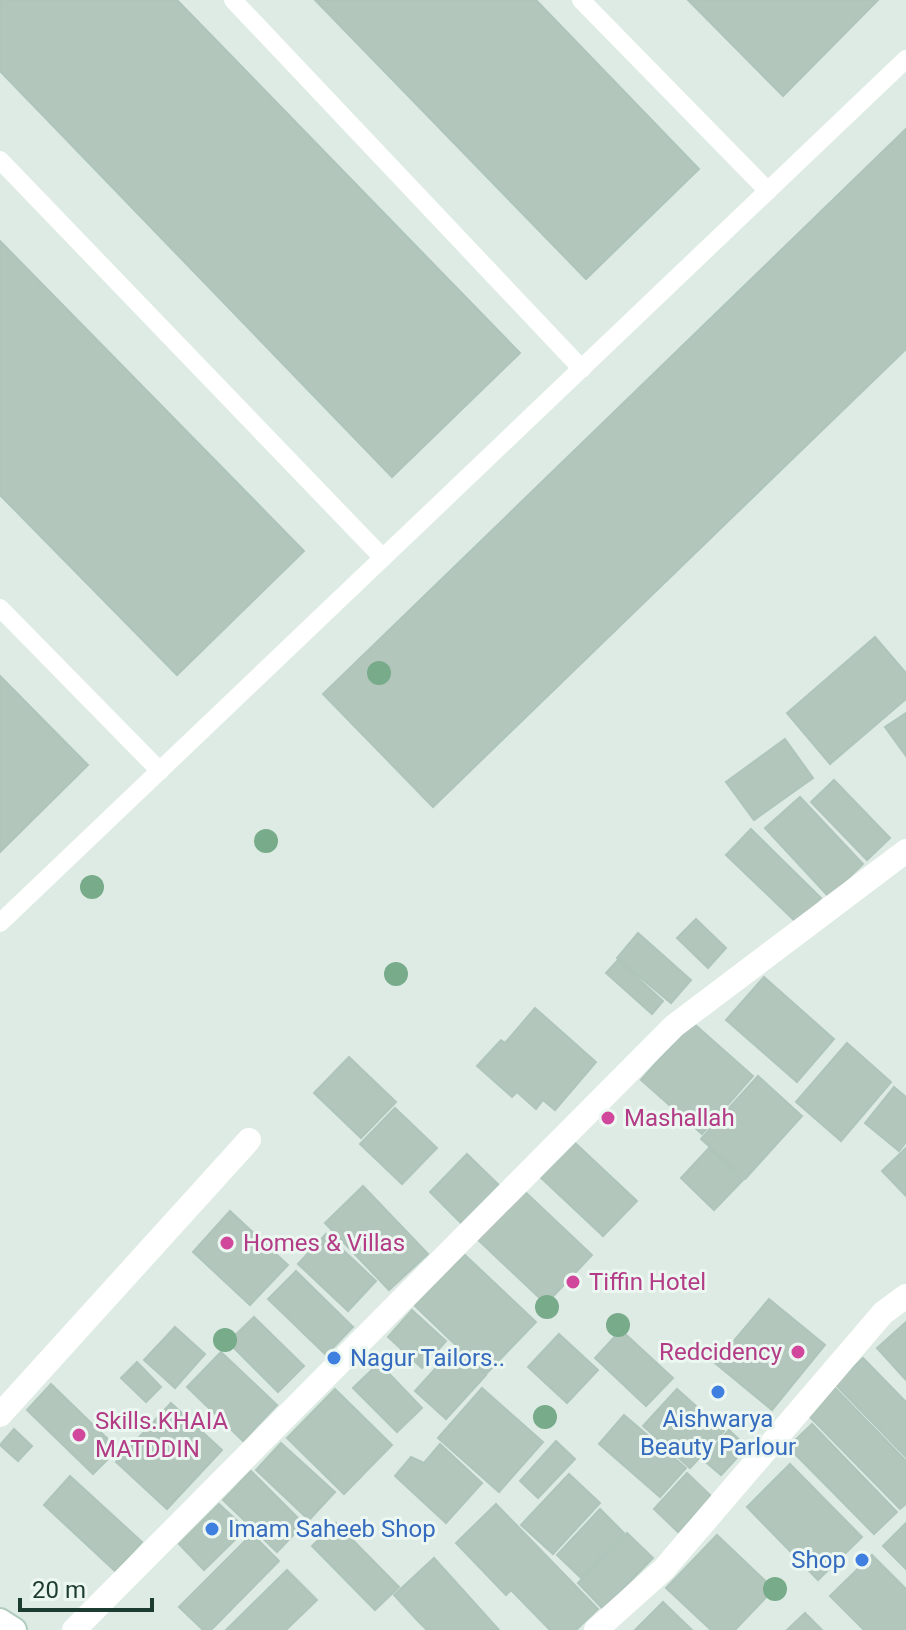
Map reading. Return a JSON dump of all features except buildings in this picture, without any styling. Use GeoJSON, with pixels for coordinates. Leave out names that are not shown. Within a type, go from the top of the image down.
{"type":"FeatureCollection","features":[{"type":"Feature","properties":{"kind":"street"},"geometry":{"type":"LineString","coordinates":[[74,1630],[674,1026],[906,851]]}},
{"type":"Feature","properties":{"kind":"street"},"geometry":{"type":"LineString","coordinates":[[0,1415],[249,1140]]}},
{"type":"Feature","properties":{"kind":"street"},"geometry":{"type":"LineString","coordinates":[[596,1630],[664,1569],[883,1313],[906,1296]]}},
{"type":"Feature","properties":{"kind":"street"},"geometry":{"type":"LineString","coordinates":[[0,1621],[14,1630]]}},
{"type":"Feature","properties":{"kind":"lane"},"geometry":{"type":"LineString","coordinates":[[233,0],[582,369]]}},
{"type":"Feature","properties":{"kind":"lane"},"geometry":{"type":"LineString","coordinates":[[581,0],[768,191]]}},
{"type":"Feature","properties":{"kind":"lane"},"geometry":{"type":"LineString","coordinates":[[0,923],[906,59]]}},
{"type":"Feature","properties":{"kind":"lane"},"geometry":{"type":"LineString","coordinates":[[0,160],[383,558]]}},
{"type":"Feature","properties":{"kind":"lane"},"geometry":{"type":"LineString","coordinates":[[0,608],[160,771]]}},
{"type":"Feature","properties":{"kind":"place","name":"Mashallah"},"geometry":{"type":"Point","coordinates":[608,1118]}},
{"type":"Feature","properties":{"kind":"place","name":"Homes & Villas"},"geometry":{"type":"Point","coordinates":[227,1243]}},
{"type":"Feature","properties":{"kind":"place","name":"Tiffin Hotel"},"geometry":{"type":"Point","coordinates":[573,1282]}},
{"type":"Feature","properties":{"kind":"place","name":"Redcidency"},"geometry":{"type":"Point","coordinates":[798,1352]}},
{"type":"Feature","properties":{"kind":"place","name":"Nagur Tailors.."},"geometry":{"type":"Point","coordinates":[334,1358]}},
{"type":"Feature","properties":{"kind":"place","name":"Aishwarya Beauty Parlour"},"geometry":{"type":"Point","coordinates":[718,1392]}},
{"type":"Feature","properties":{"kind":"place","name":"Skills.KHAIA MATDDIN"},"geometry":{"type":"Point","coordinates":[79,1435]}},
{"type":"Feature","properties":{"kind":"place","name":"Imam Saheeb Shop"},"geometry":{"type":"Point","coordinates":[212,1529]}},
{"type":"Feature","properties":{"kind":"place","name":"Shop"},"geometry":{"type":"Point","coordinates":[862,1560]}}]}
